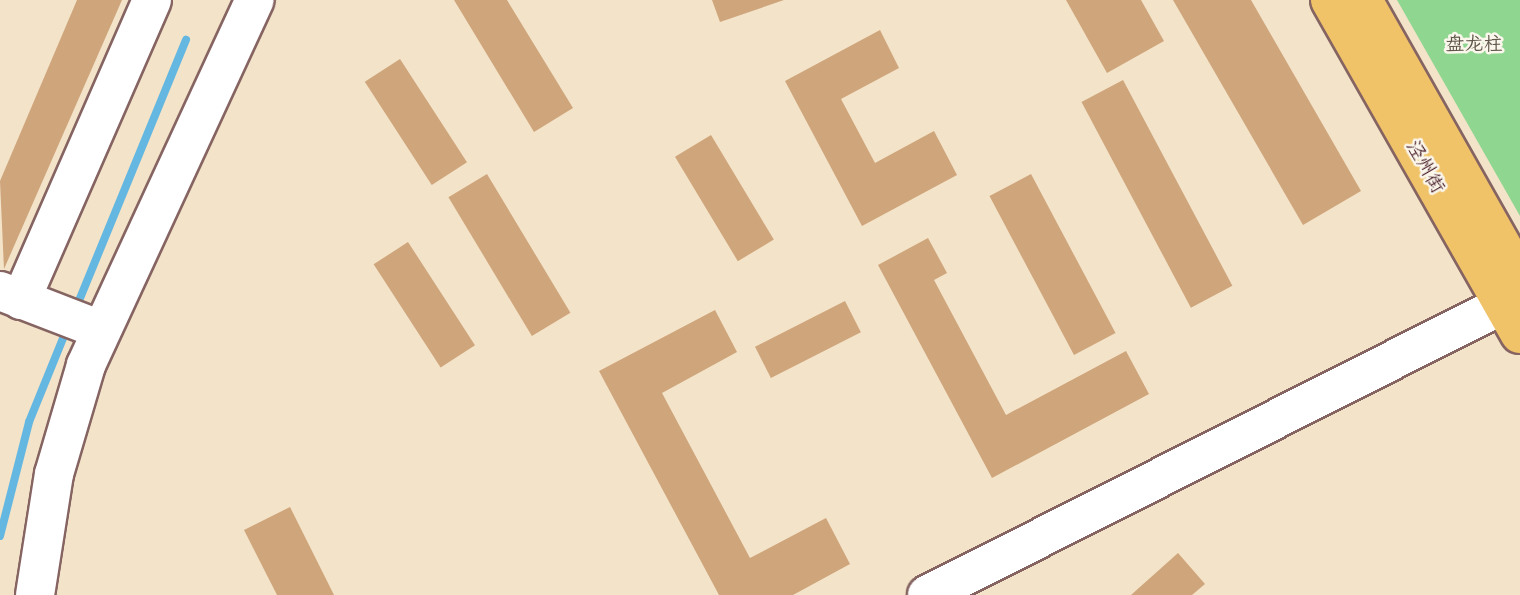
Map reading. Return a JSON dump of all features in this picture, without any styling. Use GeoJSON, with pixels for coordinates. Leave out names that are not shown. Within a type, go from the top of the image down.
{"type":"FeatureCollection","features":[{"type":"Feature","properties":{"kind":"main road","name":"泾州街"},"geometry":{"type":"LineString","coordinates":[[1330,0],[1516,303]]}},
{"type":"Feature","properties":{"kind":"main road","name":"泾州街"},"geometry":{"type":"LineString","coordinates":[[1363,0],[1516,303]]}},
{"type":"Feature","properties":{"kind":"street"},"geometry":{"type":"LineString","coordinates":[[35,595],[54,474],[53,312],[152,0]]}},
{"type":"Feature","properties":{"kind":"street"},"geometry":{"type":"LineString","coordinates":[[53,312],[256,0]]}},
{"type":"Feature","properties":{"kind":"street"},"geometry":{"type":"LineString","coordinates":[[927,595],[1516,303]]}},
{"type":"Feature","properties":{"kind":"green space","name":"盘龙柱"},"geometry":{"type":"Polygon","coordinates":[[[1397,0],[1520,0],[1520,216],[1397,0]]]}},
{"type":"Feature","properties":{"kind":"building"},"geometry":{"type":"Polygon","coordinates":[[[77,0],[122,0],[4,269],[0,181],[77,0]]]}},
{"type":"Feature","properties":{"kind":"building"},"geometry":{"type":"Polygon","coordinates":[[[454,0],[507,0],[573,108],[534,132],[454,0]]]}},
{"type":"Feature","properties":{"kind":"building"},"geometry":{"type":"Polygon","coordinates":[[[712,0],[784,0],[720,22],[712,0]]]}},
{"type":"Feature","properties":{"kind":"building"},"geometry":{"type":"Polygon","coordinates":[[[1066,0],[1141,0],[1164,41],[1107,73],[1066,0]]]}},
{"type":"Feature","properties":{"kind":"building"},"geometry":{"type":"Polygon","coordinates":[[[1173,0],[1251,0],[1361,191],[1303,225],[1173,0]]]}},
{"type":"Feature","properties":{"kind":"building"},"geometry":{"type":"Polygon","coordinates":[[[880,30],[899,68],[841,99],[875,163],[934,131],[957,175],[862,226],[785,81],[880,30]]]}},
{"type":"Feature","properties":{"kind":"building"},"geometry":{"type":"Polygon","coordinates":[[[400,59],[467,162],[432,185],[365,82],[400,59]]]}},
{"type":"Feature","properties":{"kind":"building"},"geometry":{"type":"Polygon","coordinates":[[[1123,80],[1232,286],[1191,308],[1082,102],[1123,80]]]}},
{"type":"Feature","properties":{"kind":"building"},"geometry":{"type":"Polygon","coordinates":[[[711,135],[774,240],[738,261],[675,157],[711,135]]]}},
{"type":"Feature","properties":{"kind":"building"},"geometry":{"type":"Polygon","coordinates":[[[487,174],[570,313],[532,336],[448,197],[487,174]]]}},
{"type":"Feature","properties":{"kind":"building"},"geometry":{"type":"Polygon","coordinates":[[[1031,174],[1116,333],[1074,355],[990,196],[1031,174]]]}},
{"type":"Feature","properties":{"kind":"building"},"geometry":{"type":"Polygon","coordinates":[[[928,238],[947,273],[934,280],[1006,415],[1126,351],[1149,394],[992,478],[878,265],[928,238]]]}},
{"type":"Feature","properties":{"kind":"building"},"geometry":{"type":"Polygon","coordinates":[[[408,242],[475,345],[441,367],[374,264],[408,242]]]}},
{"type":"Feature","properties":{"kind":"building"},"geometry":{"type":"Polygon","coordinates":[[[845,301],[861,332],[771,378],[755,347],[845,301]]]}},
{"type":"Feature","properties":{"kind":"building"},"geometry":{"type":"Polygon","coordinates":[[[715,310],[737,352],[662,393],[750,558],[826,518],[850,564],[793,595],[719,595],[599,371],[715,310]]]}},
{"type":"Feature","properties":{"kind":"building"},"geometry":{"type":"Polygon","coordinates":[[[290,507],[334,595],[277,595],[244,530],[290,507]]]}},
{"type":"Feature","properties":{"kind":"building"},"geometry":{"type":"Polygon","coordinates":[[[1178,553],[1205,584],[1192,595],[1131,595],[1178,553]]]}},
{"type":"Feature","properties":{"kind":"waterway"},"geometry":{"type":"LineString","coordinates":[[76,308],[186,40]]}},
{"type":"Feature","properties":{"kind":"waterway"},"geometry":{"type":"LineString","coordinates":[[0,536],[29,422],[68,326]]}}]}
